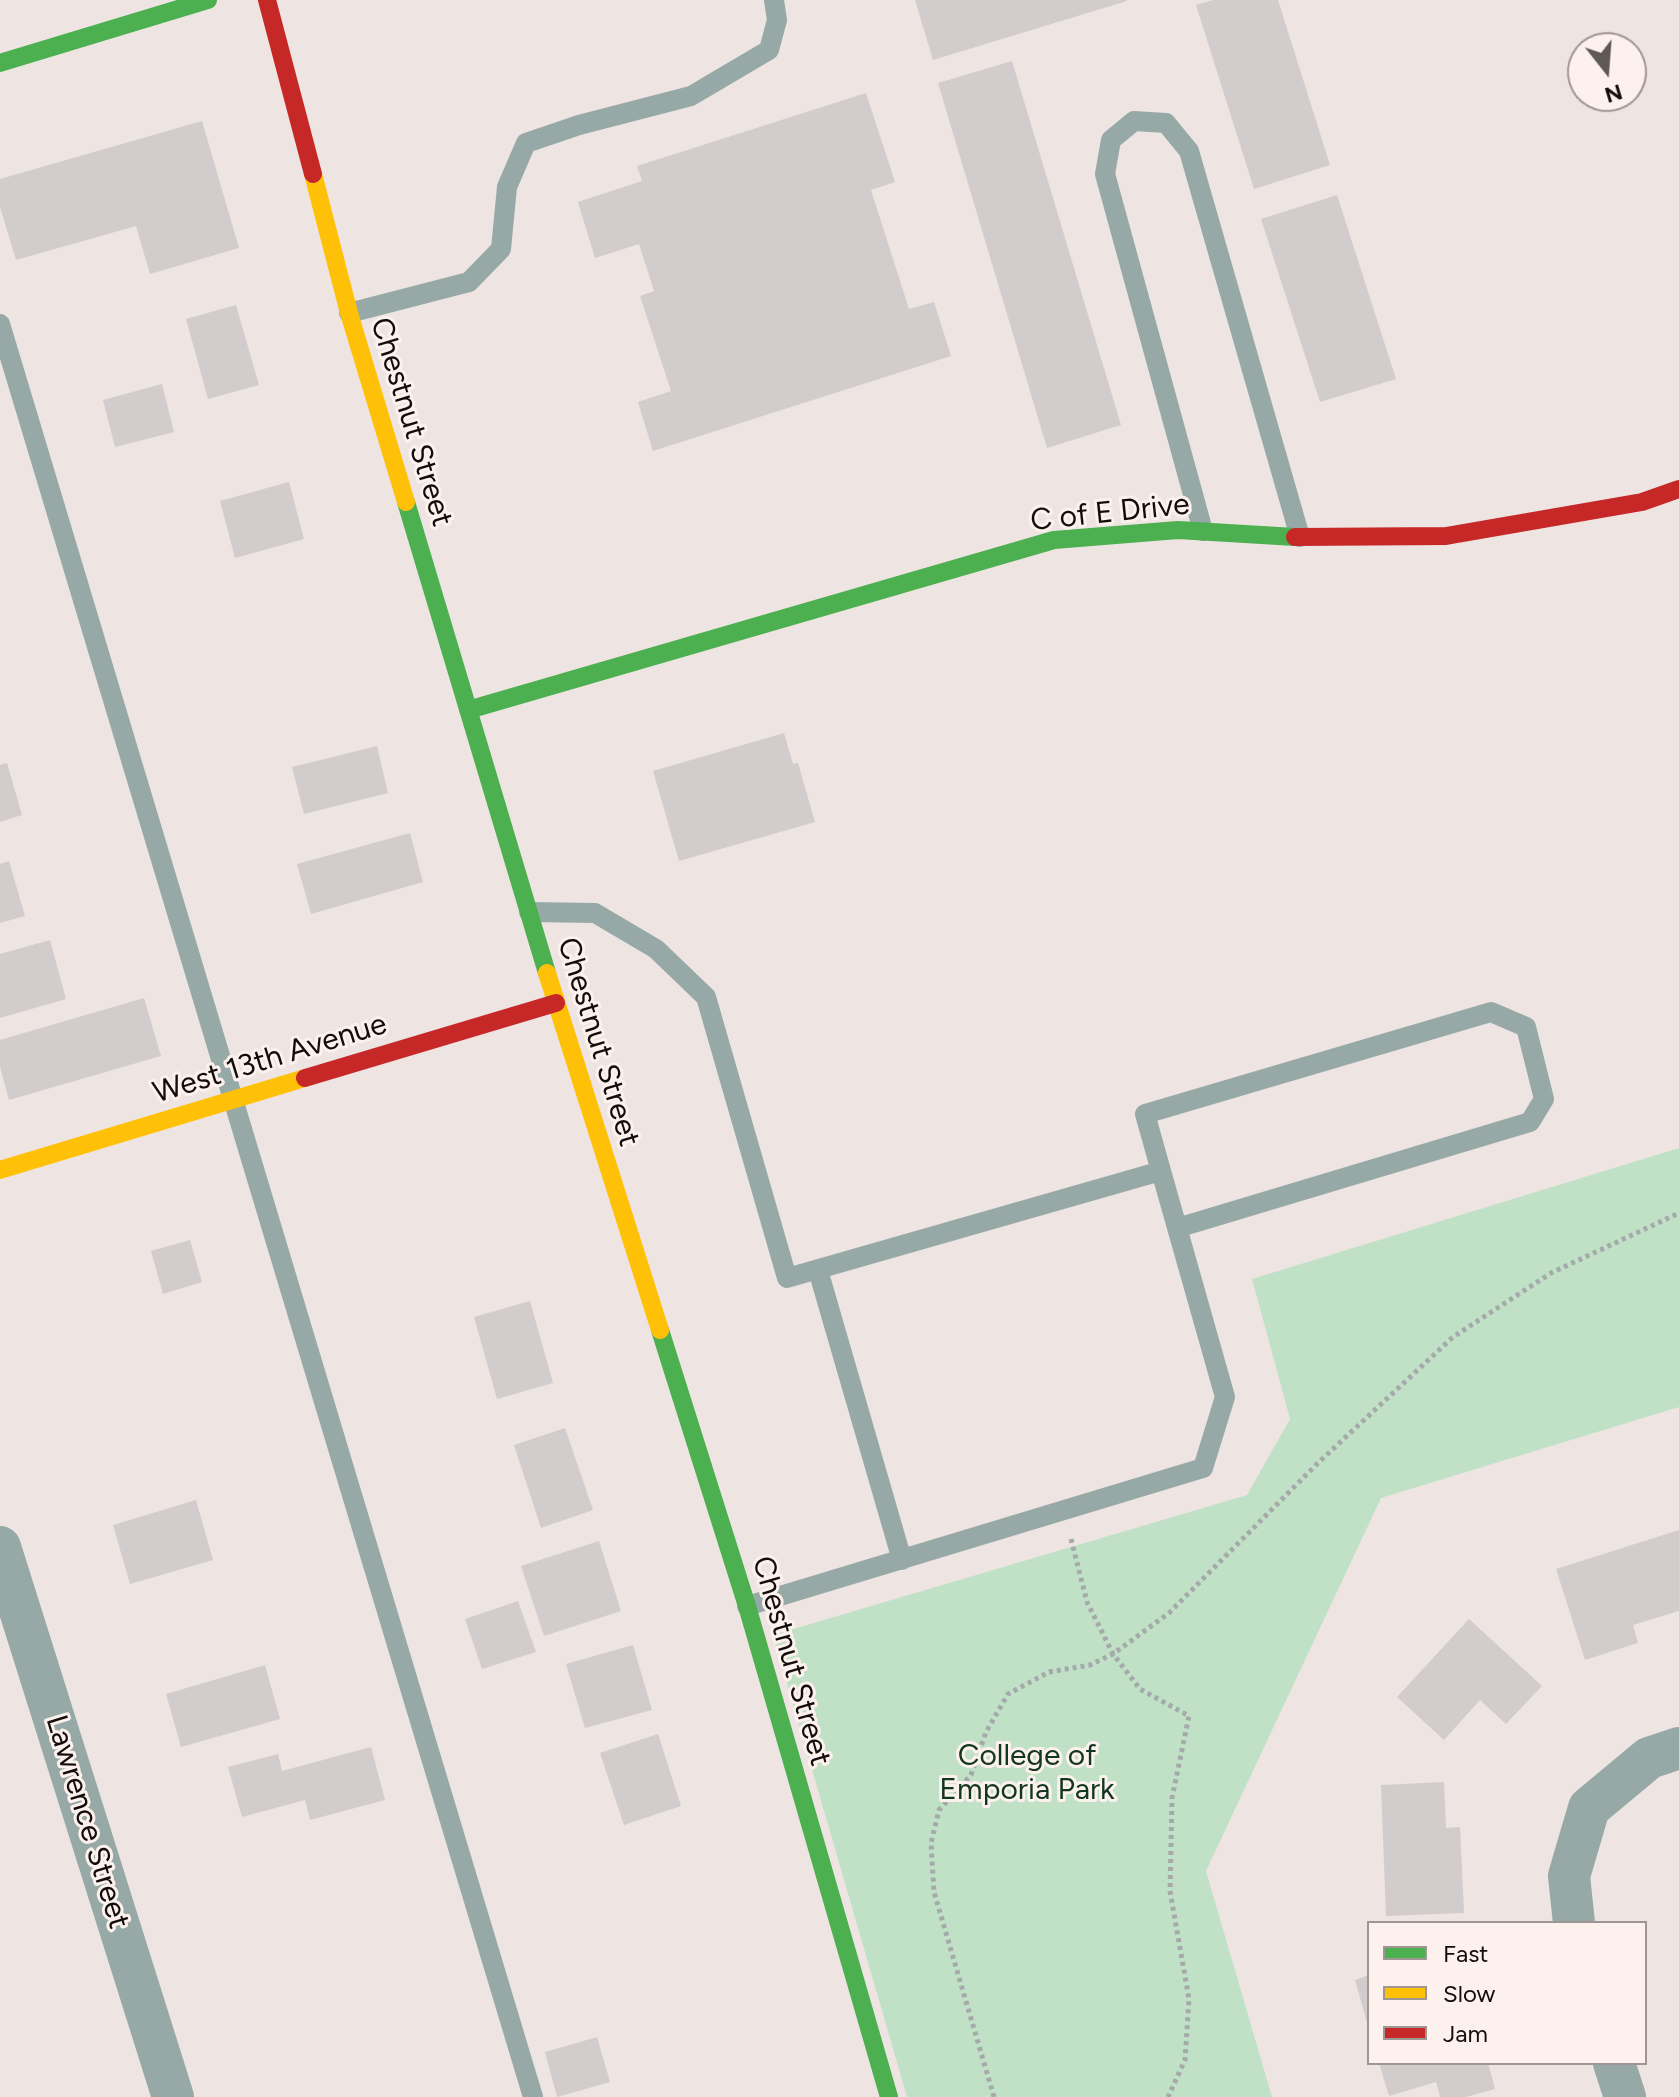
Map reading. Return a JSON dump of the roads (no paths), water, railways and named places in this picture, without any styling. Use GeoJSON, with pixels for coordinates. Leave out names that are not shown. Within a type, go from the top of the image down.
{"type":"FeatureCollection","features":[{"type":"Feature","properties":{"kind":"street"},"geometry":{"type":"LineString","coordinates":[[139,0],[145,19]]}},
{"type":"Feature","properties":{"kind":"street"},"geometry":{"type":"LineString","coordinates":[[0,63],[208,0]]}},
{"type":"Feature","properties":{"kind":"street","name":"Chestnut Street"},"geometry":{"type":"LineString","coordinates":[[267,0],[349,313],[556,1003],[747,1606],[889,2097]]}},
{"type":"Feature","properties":{"kind":"street","name":"C of E Drive"},"geometry":{"type":"LineString","coordinates":[[468,710],[1054,540],[1203,531],[1300,537],[1446,536],[1642,502],[1679,489]]}},
{"type":"Feature","properties":{"kind":"street","name":"West 13th Avenue"},"geometry":{"type":"LineString","coordinates":[[0,1170],[556,1003]]}},
{"type":"Feature","properties":{"kind":"street","name":"Lawrence Street"},"geometry":{"type":"LineString","coordinates":[[0,1547],[173,2097]]}},
{"type":"Feature","properties":{"kind":"street"},"geometry":{"type":"LineString","coordinates":[[1574,1921],[1569,1876],[1589,1808],[1649,1758],[1679,1748]]}},
{"type":"Feature","properties":{"kind":"street"},"geometry":{"type":"LineString","coordinates":[[1615,2065],[1625,2097]]}},
{"type":"Feature","properties":{"kind":"lane"},"geometry":{"type":"LineString","coordinates":[[349,313],[469,282],[501,249],[507,187],[526,143],[579,125],[691,96],[769,50],[777,20],[774,0]]}},
{"type":"Feature","properties":{"kind":"lane"},"geometry":{"type":"LineString","coordinates":[[1203,531],[1105,174],[1111,140],[1134,121],[1166,123],[1189,151],[1300,537]]}},
{"type":"Feature","properties":{"kind":"lane"},"geometry":{"type":"LineString","coordinates":[[0,324],[533,2097]]}},
{"type":"Feature","properties":{"kind":"lane"},"geometry":{"type":"LineString","coordinates":[[529,912],[595,913],[656,949],[706,997],[787,1278],[1161,1171]]}},
{"type":"Feature","properties":{"kind":"lane"},"geometry":{"type":"LineString","coordinates":[[747,1606],[1203,1468],[1225,1397],[1177,1228],[1145,1114],[1491,1012],[1526,1027],[1544,1099],[1530,1122],[1177,1228]]}},
{"type":"Feature","properties":{"kind":"lane"},"geometry":{"type":"LineString","coordinates":[[818,1270],[902,1560]]}},
{"type":"Feature","properties":{"kind":"park label","name":"College of Emporia Park"},"geometry":{"type":"Point","coordinates":[1027,1773]}}]}
